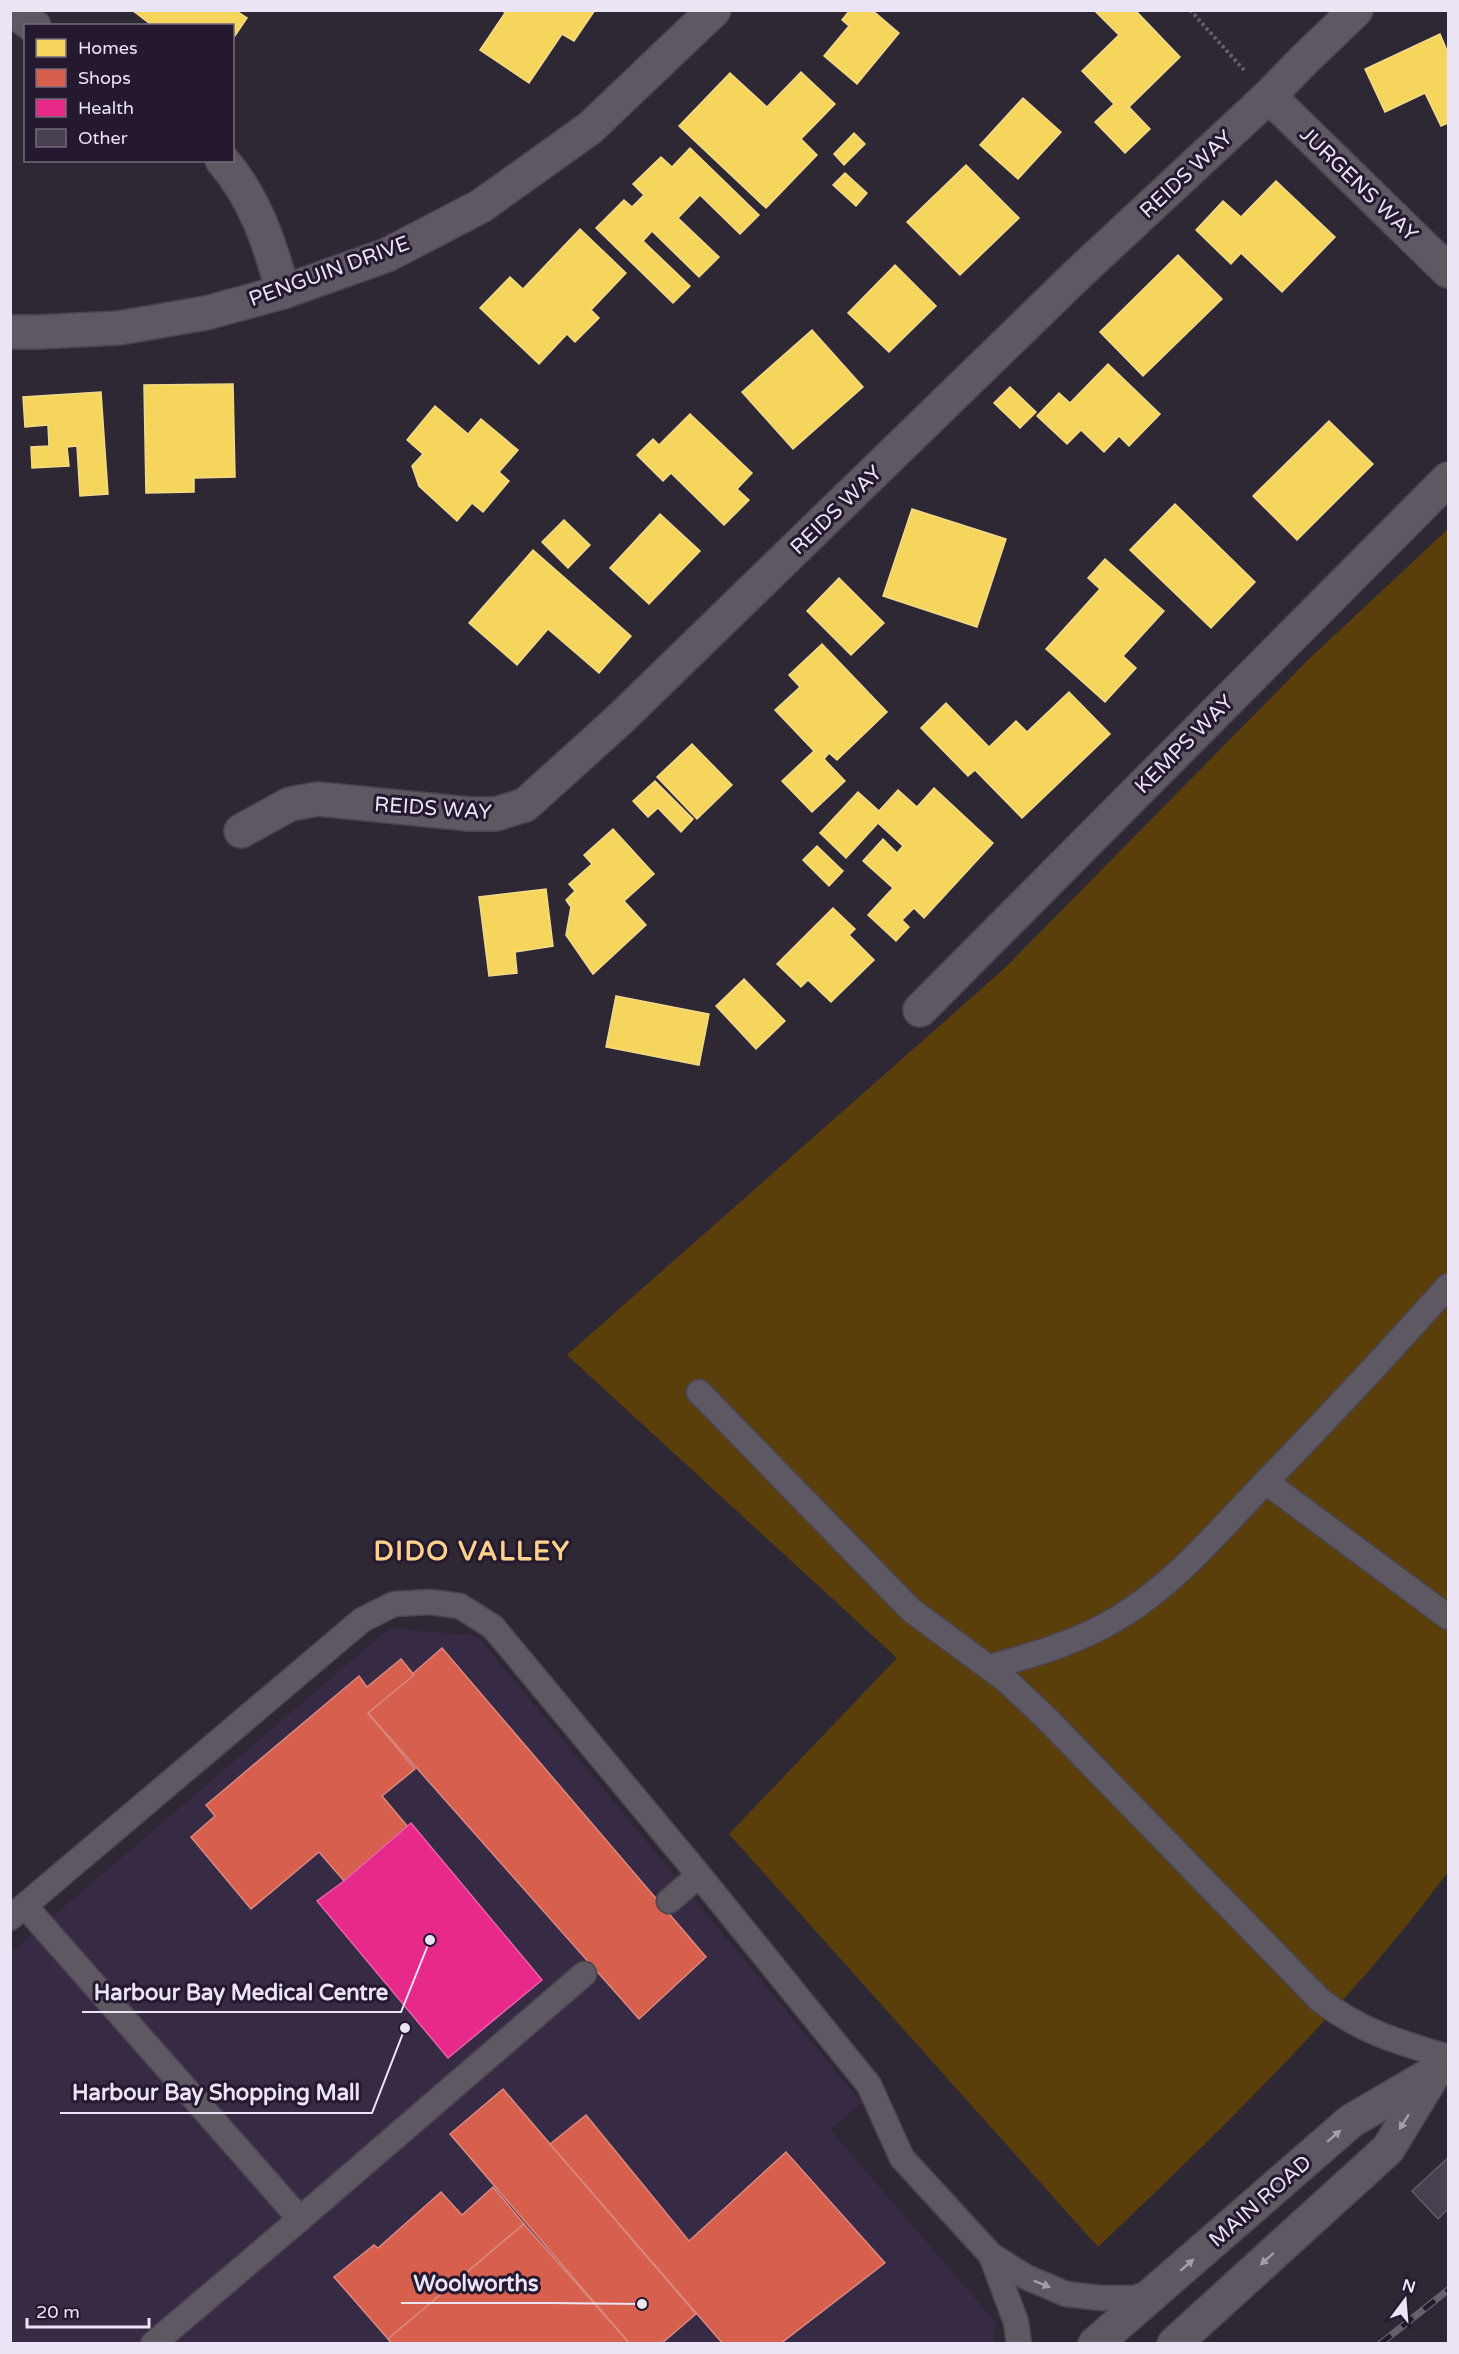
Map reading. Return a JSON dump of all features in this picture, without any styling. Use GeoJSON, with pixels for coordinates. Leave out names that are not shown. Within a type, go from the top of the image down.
{"type":"FeatureCollection","features":[{"type":"Feature","properties":{"kind":"street"},"geometry":{"type":"LineString","coordinates":[[12,10],[31,24]]}},
{"type":"Feature","properties":{"kind":"street","name":"PENGUIN DRIVE"},"geometry":{"type":"LineString","coordinates":[[10,332],[119,328],[206,313],[283,292],[387,255],[481,206],[590,128],[714,10]]}},
{"type":"Feature","properties":{"kind":"street","name":"REIDS WAY"},"geometry":{"type":"LineString","coordinates":[[241,831],[290,804],[318,799],[469,814],[496,814],[525,805],[620,720],[1079,273],[1269,96],[1356,10]]}},
{"type":"Feature","properties":{"kind":"street","name":"JURGENS WAY"},"geometry":{"type":"LineString","coordinates":[[1269,96],[1449,271]]}},
{"type":"Feature","properties":{"kind":"street"},"geometry":{"type":"LineString","coordinates":[[224,162],[239,180],[260,220],[283,292]]}},
{"type":"Feature","properties":{"kind":"street","name":"KEMPS WAY"},"geometry":{"type":"LineString","coordinates":[[920,1010],[1449,479]]}},
{"type":"Feature","properties":{"kind":"street"},"geometry":{"type":"LineString","coordinates":[[1174,2343],[1388,2149],[1444,2063]]}},
{"type":"Feature","properties":{"kind":"street","name":"MAIN ROAD"},"geometry":{"type":"LineString","coordinates":[[1095,2343],[1351,2121],[1444,2063]]}},
{"type":"Feature","properties":{"kind":"lane"},"geometry":{"type":"LineString","coordinates":[[989,1667],[1026,1658],[1070,1641],[1121,1617],[1164,1585],[1195,1556],[1360,1385],[1449,1287]]}},
{"type":"Feature","properties":{"kind":"lane"},"geometry":{"type":"LineString","coordinates":[[699,1392],[911,1610],[989,1667],[1048,1720],[1320,2000],[1345,2019],[1444,2063]]}},
{"type":"Feature","properties":{"kind":"lane"},"geometry":{"type":"LineString","coordinates":[[1266,1482],[1449,1617]]}},
{"type":"Feature","properties":{"kind":"lane"},"geometry":{"type":"LineString","coordinates":[[300,2219],[18,1912],[362,1620],[394,1604],[429,1602],[460,1606],[493,1627],[699,1875],[869,2085],[902,2158],[991,2255],[1026,2277],[1066,2294],[1101,2298],[1134,2298],[1158,2290]]}},
{"type":"Feature","properties":{"kind":"lane"},"geometry":{"type":"LineString","coordinates":[[669,1901],[699,1875]]}},
{"type":"Feature","properties":{"kind":"lane"},"geometry":{"type":"LineString","coordinates":[[153,2343],[584,1974]]}},
{"type":"Feature","properties":{"kind":"lane"},"geometry":{"type":"LineString","coordinates":[[991,2255],[1016,2322],[1018,2343]]}},
{"type":"Feature","properties":{"kind":"path"},"geometry":{"type":"LineString","coordinates":[[1190,10],[1269,96]]}},
{"type":"Feature","properties":{"kind":"shaded area"},"geometry":{"type":"Polygon","coordinates":[[[1448,529],[1448,1872],[1409,1923],[1325,2020],[1191,2158],[1098,2247],[729,1834],[897,1658],[567,1355],[1006,967],[1310,658],[1448,529]]]}},
{"type":"Feature","properties":{"kind":"shaded area"},"geometry":{"type":"Polygon","coordinates":[[[390,1628],[477,1636],[862,2103],[830,2129],[996,2323],[993,2343],[11,2343],[10,1953],[390,1628]]]}},
{"type":"Feature","properties":{"kind":"building: Homes"},"geometry":{"type":"Polygon","coordinates":[[[132,10],[235,10],[247,18],[234,37],[234,24],[150,24],[132,10]]]}},
{"type":"Feature","properties":{"kind":"building: Homes"},"geometry":{"type":"Polygon","coordinates":[[[502,10],[595,10],[574,41],[562,34],[529,83],[480,50],[505,13],[502,10]]]}},
{"type":"Feature","properties":{"kind":"building: Homes"},"geometry":{"type":"Polygon","coordinates":[[[850,10],[872,10],[899,33],[857,84],[824,56],[849,26],[842,20],[850,10]]]}},
{"type":"Feature","properties":{"kind":"building: Homes"},"geometry":{"type":"Polygon","coordinates":[[[1094,10],[1135,10],[1180,57],[1129,107],[1150,129],[1125,153],[1095,122],[1114,104],[1082,71],[1119,35],[1094,10]]]}},
{"type":"Feature","properties":{"kind":"building: Homes"},"geometry":{"type":"Polygon","coordinates":[[[1440,34],[1448,53],[1448,123],[1441,126],[1425,93],[1385,112],[1365,69],[1440,34]]]}},
{"type":"Feature","properties":{"kind":"building: Homes"},"geometry":{"type":"Polygon","coordinates":[[[801,72],[835,104],[801,139],[817,155],[766,208],[679,126],[730,73],[767,107],[801,72]]]}},
{"type":"Feature","properties":{"kind":"building: Homes"},"geometry":{"type":"Polygon","coordinates":[[[1023,98],[1061,132],[1018,179],[980,145],[1023,98]]]}},
{"type":"Feature","properties":{"kind":"building: Homes"},"geometry":{"type":"Polygon","coordinates":[[[854,133],[865,144],[844,165],[834,154],[854,133]]]}},
{"type":"Feature","properties":{"kind":"building: Homes"},"geometry":{"type":"Polygon","coordinates":[[[690,148],[759,215],[740,234],[700,195],[678,218],[719,257],[699,277],[652,231],[643,241],[690,286],[673,303],[596,228],[624,200],[632,207],[644,195],[633,184],[661,157],[672,167],[690,148]]]}},
{"type":"Feature","properties":{"kind":"building: Homes"},"geometry":{"type":"Polygon","coordinates":[[[966,165],[1019,218],[960,275],[907,222],[966,165]]]}},
{"type":"Feature","properties":{"kind":"building: Homes"},"geometry":{"type":"Polygon","coordinates":[[[845,173],[867,193],[856,206],[833,185],[845,173]]]}},
{"type":"Feature","properties":{"kind":"building: Homes"},"geometry":{"type":"Polygon","coordinates":[[[1276,181],[1335,237],[1282,292],[1241,253],[1231,264],[1196,230],[1223,201],[1241,217],[1276,181]]]}},
{"type":"Feature","properties":{"kind":"building: Homes"},"geometry":{"type":"Polygon","coordinates":[[[580,229],[626,273],[591,310],[599,318],[575,342],[567,334],[539,364],[480,308],[510,277],[523,289],[580,229]]]}},
{"type":"Feature","properties":{"kind":"building: Homes"},"geometry":{"type":"Polygon","coordinates":[[[1178,255],[1222,299],[1143,376],[1100,332],[1178,255]]]}},
{"type":"Feature","properties":{"kind":"building: Homes"},"geometry":{"type":"Polygon","coordinates":[[[895,265],[936,306],[889,352],[848,313],[895,265]]]}},
{"type":"Feature","properties":{"kind":"building: Homes"},"geometry":{"type":"Polygon","coordinates":[[[812,330],[863,387],[793,449],[742,392],[812,330]]]}},
{"type":"Feature","properties":{"kind":"building: Homes"},"geometry":{"type":"Polygon","coordinates":[[[1108,364],[1160,414],[1129,446],[1119,436],[1104,452],[1081,430],[1067,444],[1037,416],[1059,393],[1070,403],[1108,364]]]}},
{"type":"Feature","properties":{"kind":"building: Homes"},"geometry":{"type":"Polygon","coordinates":[[[233,384],[235,477],[194,478],[194,492],[146,493],[144,385],[233,384]]]}},
{"type":"Feature","properties":{"kind":"building: Homes"},"geometry":{"type":"Polygon","coordinates":[[[1010,387],[1036,412],[1020,428],[994,403],[1010,387]]]}},
{"type":"Feature","properties":{"kind":"building: Homes"},"geometry":{"type":"Polygon","coordinates":[[[101,392],[108,494],[80,496],[77,446],[67,447],[69,466],[32,468],[31,447],[49,446],[48,425],[25,427],[23,397],[101,392]]]}},
{"type":"Feature","properties":{"kind":"building: Homes"},"geometry":{"type":"Polygon","coordinates":[[[435,406],[468,434],[481,419],[518,450],[499,472],[509,481],[483,512],[472,503],[457,521],[419,486],[412,466],[423,454],[407,440],[435,406]]]}},
{"type":"Feature","properties":{"kind":"building: Homes"},"geometry":{"type":"Polygon","coordinates":[[[690,414],[752,473],[737,489],[749,500],[724,525],[671,473],[663,481],[637,455],[653,439],[659,445],[690,414]]]}},
{"type":"Feature","properties":{"kind":"building: Homes"},"geometry":{"type":"Polygon","coordinates":[[[1329,421],[1373,464],[1297,540],[1253,496],[1329,421]]]}},
{"type":"Feature","properties":{"kind":"building: Homes"},"geometry":{"type":"Polygon","coordinates":[[[1175,504],[1255,582],[1211,628],[1130,550],[1175,504]]]}},
{"type":"Feature","properties":{"kind":"building: Homes"},"geometry":{"type":"Polygon","coordinates":[[[912,509],[1006,539],[977,627],[883,596],[912,509]]]}},
{"type":"Feature","properties":{"kind":"building: Homes"},"geometry":{"type":"Polygon","coordinates":[[[660,514],[700,551],[649,604],[610,568],[660,514]]]}},
{"type":"Feature","properties":{"kind":"building: Homes"},"geometry":{"type":"Polygon","coordinates":[[[564,520],[590,545],[568,568],[542,542],[564,520]]]}},
{"type":"Feature","properties":{"kind":"building: Homes"},"geometry":{"type":"Polygon","coordinates":[[[533,550],[631,636],[599,673],[548,629],[517,665],[469,623],[533,550]]]}},
{"type":"Feature","properties":{"kind":"building: Homes"},"geometry":{"type":"Polygon","coordinates":[[[1105,559],[1164,611],[1123,656],[1136,668],[1105,702],[1046,649],[1100,589],[1088,578],[1105,559]]]}},
{"type":"Feature","properties":{"kind":"building: Homes"},"geometry":{"type":"Polygon","coordinates":[[[839,578],[884,623],[851,655],[807,611],[839,578]]]}},
{"type":"Feature","properties":{"kind":"building: Homes"},"geometry":{"type":"Polygon","coordinates":[[[822,644],[887,712],[837,760],[829,753],[824,759],[845,781],[812,812],[782,781],[814,751],[775,710],[800,687],[789,675],[822,644]]]}},
{"type":"Feature","properties":{"kind":"building: Homes"},"geometry":{"type":"Polygon","coordinates":[[[1069,692],[1110,734],[1022,818],[975,770],[968,776],[921,728],[946,703],[989,747],[1016,721],[1027,732],[1069,692]]]}},
{"type":"Feature","properties":{"kind":"building: Homes"},"geometry":{"type":"Polygon","coordinates":[[[692,744],[732,785],[697,819],[657,777],[692,744]]]}},
{"type":"Feature","properties":{"kind":"building: Homes"},"geometry":{"type":"Polygon","coordinates":[[[655,781],[693,819],[681,832],[658,808],[648,817],[633,801],[655,781]]]}},
{"type":"Feature","properties":{"kind":"building: Homes"},"geometry":{"type":"Polygon","coordinates":[[[934,788],[993,843],[924,918],[914,908],[902,920],[909,927],[896,941],[868,915],[893,888],[863,861],[883,839],[897,853],[903,846],[878,823],[846,858],[820,833],[858,792],[879,811],[898,790],[917,807],[934,788]]]}},
{"type":"Feature","properties":{"kind":"building: Homes"},"geometry":{"type":"Polygon","coordinates":[[[613,829],[654,874],[624,901],[646,925],[593,974],[566,935],[571,907],[566,900],[575,891],[569,884],[592,864],[584,855],[613,829]]]}},
{"type":"Feature","properties":{"kind":"building: Homes"},"geometry":{"type":"Polygon","coordinates":[[[817,846],[843,871],[829,886],[803,860],[817,846]]]}},
{"type":"Feature","properties":{"kind":"building: Homes"},"geometry":{"type":"Polygon","coordinates":[[[546,889],[553,946],[515,952],[517,973],[489,976],[479,897],[546,889]]]}},
{"type":"Feature","properties":{"kind":"building: Homes"},"geometry":{"type":"Polygon","coordinates":[[[833,908],[855,929],[849,935],[874,960],[831,1002],[808,980],[801,987],[777,964],[833,908]]]}},
{"type":"Feature","properties":{"kind":"building: Homes"},"geometry":{"type":"Polygon","coordinates":[[[744,979],[785,1021],[756,1049],[716,1006],[744,979]]]}},
{"type":"Feature","properties":{"kind":"building: Homes"},"geometry":{"type":"Polygon","coordinates":[[[616,996],[709,1014],[699,1065],[606,1047],[616,996]]]}},
{"type":"Feature","properties":{"kind":"building: Shops"},"geometry":{"type":"Polygon","coordinates":[[[442,1648],[706,1957],[639,2019],[368,1713],[442,1648]]]}},
{"type":"Feature","properties":{"kind":"building: Shops"},"geometry":{"type":"Polygon","coordinates":[[[401,1659],[414,1675],[368,1713],[415,1769],[382,1796],[408,1827],[344,1881],[319,1852],[251,1909],[191,1837],[215,1816],[206,1805],[359,1676],[367,1687],[401,1659]]]}},
{"type":"Feature","properties":{"kind":"building: Shops"},"geometry":{"type":"Polygon","coordinates":[[[503,2089],[696,2314],[661,2344],[630,2344],[450,2134],[503,2089]]]}},
{"type":"Feature","properties":{"kind":"building: Shops"},"geometry":{"type":"Polygon","coordinates":[[[586,2115],[689,2241],[786,2152],[885,2263],[780,2344],[723,2344],[550,2144],[586,2115]]]}},
{"type":"Feature","properties":{"kind":"building: Shops"},"geometry":{"type":"Polygon","coordinates":[[[493,2187],[524,2224],[388,2339],[334,2277],[374,2245],[378,2248],[441,2192],[462,2215],[493,2187]]]}},
{"type":"Feature","properties":{"kind":"building: Shops"},"geometry":{"type":"Polygon","coordinates":[[[524,2224],[630,2344],[392,2344],[388,2339],[524,2224]]]}},
{"type":"Feature","properties":{"kind":"building: Health"},"geometry":{"type":"Polygon","coordinates":[[[411,1823],[542,1980],[448,2058],[317,1901],[344,1881],[411,1823]]]}},
{"type":"Feature","properties":{"kind":"building: Other"},"geometry":{"type":"Polygon","coordinates":[[[1448,2158],[1448,2209],[1438,2219],[1412,2191],[1448,2158]]]}},
{"type":"Feature","properties":{"kind":"railway"},"geometry":{"type":"LineString","coordinates":[[1380,2344],[1448,2290]]}},
{"type":"Feature","properties":{"kind":"place","name":"Harbour Bay Medical Centre"},"geometry":{"type":"Point","coordinates":[430,1940]}},
{"type":"Feature","properties":{"kind":"place","name":"Harbour Bay Shopping Mall"},"geometry":{"type":"Point","coordinates":[405,2028]}},
{"type":"Feature","properties":{"kind":"place","name":"Woolworths"},"geometry":{"type":"Point","coordinates":[642,2304]}},
{"type":"Feature","properties":{"kind":"district","name":"DIDO VALLEY"},"geometry":{"type":"Point","coordinates":[472,1551]}}]}
